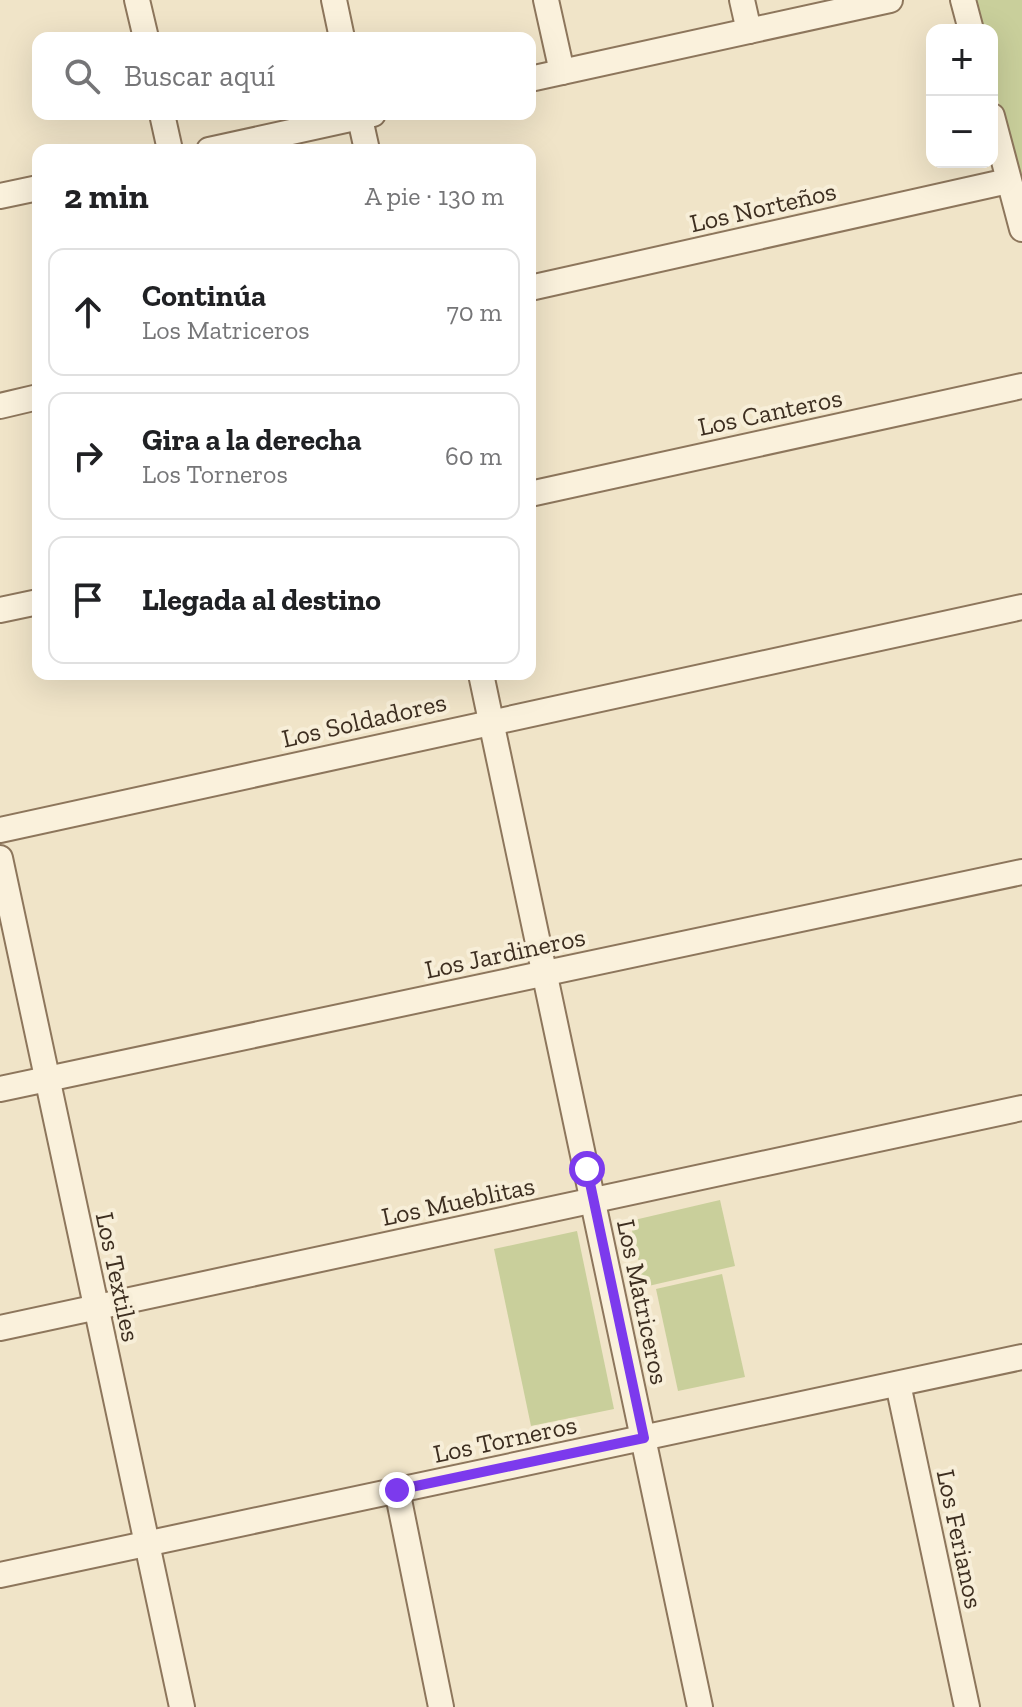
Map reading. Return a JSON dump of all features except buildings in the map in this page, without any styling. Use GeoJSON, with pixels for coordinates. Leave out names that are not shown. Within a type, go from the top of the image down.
{"type":"FeatureCollection","features":[{"type":"Feature","properties":{"kind":"street"},"geometry":{"type":"LineString","coordinates":[[137,0],[145,32]]}},
{"type":"Feature","properties":{"kind":"street"},"geometry":{"type":"LineString","coordinates":[[334,0],[341,32]]}},
{"type":"Feature","properties":{"kind":"street"},"geometry":{"type":"LineString","coordinates":[[546,0],[562,72]]}},
{"type":"Feature","properties":{"kind":"street"},"geometry":{"type":"LineString","coordinates":[[742,0],[749,31]]}},
{"type":"Feature","properties":{"kind":"street"},"geometry":{"type":"LineString","coordinates":[[536,78],[890,0]]}},
{"type":"Feature","properties":{"kind":"street"},"geometry":{"type":"LineString","coordinates":[[963,0],[969,24]]}},
{"type":"Feature","properties":{"kind":"street"},"geometry":{"type":"LineString","coordinates":[[163,120],[169,144]]}},
{"type":"Feature","properties":{"kind":"street"},"geometry":{"type":"LineString","coordinates":[[236,144],[342,120]]}},
{"type":"Feature","properties":{"kind":"street"},"geometry":{"type":"LineString","coordinates":[[364,120],[366,144]]}},
{"type":"Feature","properties":{"kind":"street"},"geometry":{"type":"LineString","coordinates":[[998,140],[1022,229]]}},
{"type":"Feature","properties":{"kind":"street","name":"Los Norteños"},"geometry":{"type":"LineString","coordinates":[[536,287],[1008,181]]}},
{"type":"Feature","properties":{"kind":"street"},"geometry":{"type":"LineString","coordinates":[[1,192],[32,189]]}},
{"type":"Feature","properties":{"kind":"street","name":"Los Canteros"},"geometry":{"type":"LineString","coordinates":[[536,493],[1022,386]]}},
{"type":"Feature","properties":{"kind":"street"},"geometry":{"type":"LineString","coordinates":[[0,406],[32,398]]}},
{"type":"Feature","properties":{"kind":"street"},"geometry":{"type":"LineString","coordinates":[[0,610],[32,603]]}},
{"type":"Feature","properties":{"kind":"street","name":"Los Soldadores"},"geometry":{"type":"LineString","coordinates":[[0,830],[1022,607]]}},
{"type":"Feature","properties":{"kind":"street","name":"Los Matriceros"},"geometry":{"type":"LineString","coordinates":[[482,680],[700,1707]]}},
{"type":"Feature","properties":{"kind":"street","name":"Los Textiles"},"geometry":{"type":"LineString","coordinates":[[0,858],[182,1707]]}},
{"type":"Feature","properties":{"kind":"street","name":"Los Jardineros"},"geometry":{"type":"LineString","coordinates":[[0,1089],[1022,872]]}},
{"type":"Feature","properties":{"kind":"street","name":"Los Mueblitas"},"geometry":{"type":"LineString","coordinates":[[0,1328],[1022,1108]]}},
{"type":"Feature","properties":{"kind":"street","name":"Los Torneros"},"geometry":{"type":"LineString","coordinates":[[0,1575],[1022,1357]]}},
{"type":"Feature","properties":{"kind":"street","name":"Los Ferianos"},"geometry":{"type":"LineString","coordinates":[[898,1384],[967,1707]]}},
{"type":"Feature","properties":{"kind":"street"},"geometry":{"type":"LineString","coordinates":[[397,1490],[441,1707]]}},
{"type":"Feature","properties":{"kind":"green space"},"geometry":{"type":"Polygon","coordinates":[[[973,0],[1022,0],[1022,189],[998,99],[998,24],[979,24],[973,0]]]}},
{"type":"Feature","properties":{"kind":"green space"},"geometry":{"type":"Polygon","coordinates":[[[720,1200],[735,1266],[644,1287],[630,1221],[720,1200]]]}},
{"type":"Feature","properties":{"kind":"green space"},"geometry":{"type":"Polygon","coordinates":[[[577,1231],[614,1409],[531,1426],[494,1249],[577,1231]]]}},
{"type":"Feature","properties":{"kind":"green space"},"geometry":{"type":"Polygon","coordinates":[[[722,1274],[745,1377],[678,1391],[656,1289],[722,1274]]]}},
{"type":"Feature","properties":{"kind":"route"},"geometry":{"type":"LineString","coordinates":[[397,1490],[644,1438],[587,1169]]}}]}
